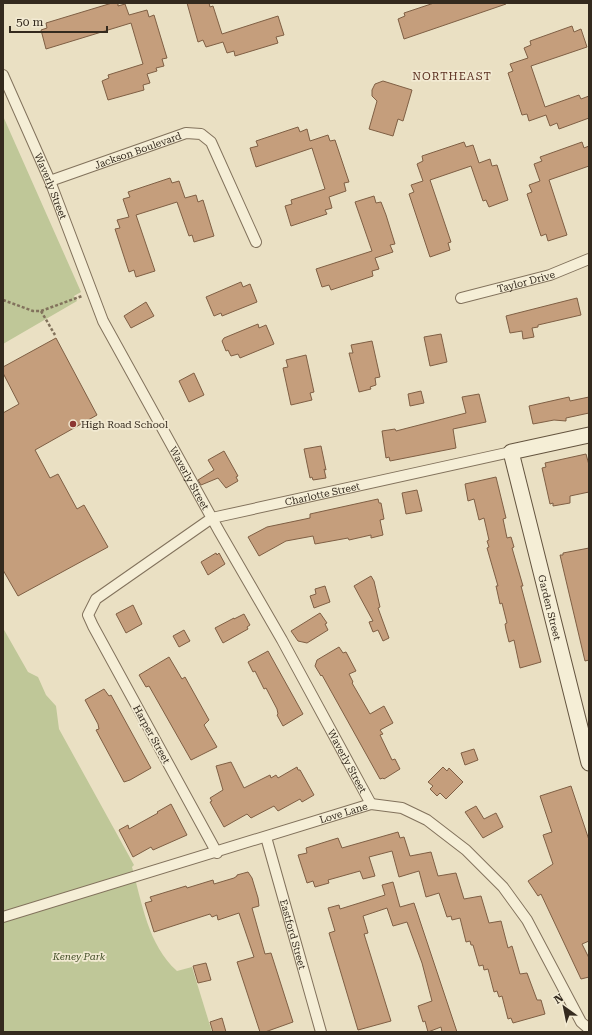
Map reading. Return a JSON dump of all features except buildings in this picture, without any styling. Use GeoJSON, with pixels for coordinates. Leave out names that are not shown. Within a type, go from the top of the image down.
{"type":"FeatureCollection","features":[{"type":"Feature","properties":{"kind":"street","name":"Waverly Street"},"geometry":{"type":"LineString","coordinates":[[3,75],[50,181],[104,321],[212,518],[282,640],[371,804]]}},
{"type":"Feature","properties":{"kind":"street","name":"Jackson Boulevard"},"geometry":{"type":"LineString","coordinates":[[50,181],[186,133],[201,134],[211,142],[256,242]]}},
{"type":"Feature","properties":{"kind":"street","name":"Taylor Drive"},"geometry":{"type":"LineString","coordinates":[[461,298],[550,274],[589,259]]}},
{"type":"Feature","properties":{"kind":"street","name":"Charlotte Street"},"geometry":{"type":"LineString","coordinates":[[88,615],[96,599],[212,518],[589,435]]}},
{"type":"Feature","properties":{"kind":"street","name":"Garden Street"},"geometry":{"type":"LineString","coordinates":[[511,452],[589,761]]}},
{"type":"Feature","properties":{"kind":"street","name":"Harper Street"},"geometry":{"type":"LineString","coordinates":[[88,615],[217,853]]}},
{"type":"Feature","properties":{"kind":"street","name":"Love Lane"},"geometry":{"type":"LineString","coordinates":[[3,917],[217,853],[371,804],[402,808],[427,820],[466,850],[504,887],[527,920],[581,1022],[589,1029]]}},
{"type":"Feature","properties":{"kind":"street","name":"Eastford Street"},"geometry":{"type":"LineString","coordinates":[[266,837],[321,1032]]}},
{"type":"Feature","properties":{"kind":"path"},"geometry":{"type":"LineString","coordinates":[[3,300],[33,311],[41,310],[92,293]]}},
{"type":"Feature","properties":{"kind":"path"},"geometry":{"type":"LineString","coordinates":[[41,310],[54,335]]}},
{"type":"Feature","properties":{"kind":"green space"},"geometry":{"type":"Polygon","coordinates":[[[3,116],[81,292],[74,296],[77,301],[3,344],[3,116]]]}},
{"type":"Feature","properties":{"kind":"green space","name":"Keney Park"},"geometry":{"type":"Polygon","coordinates":[[[3,628],[28,672],[38,677],[46,695],[56,706],[59,729],[134,865],[132,867],[147,923],[159,949],[167,961],[177,971],[192,967],[212,1032],[3,1032],[3,628]]]}},
{"type":"Feature","properties":{"kind":"place","name":"High Road School"},"geometry":{"type":"Point","coordinates":[73,424]}},
{"type":"Feature","properties":{"kind":"district","name":"NORTHEAST"},"geometry":{"type":"Point","coordinates":[452,76]}}]}
